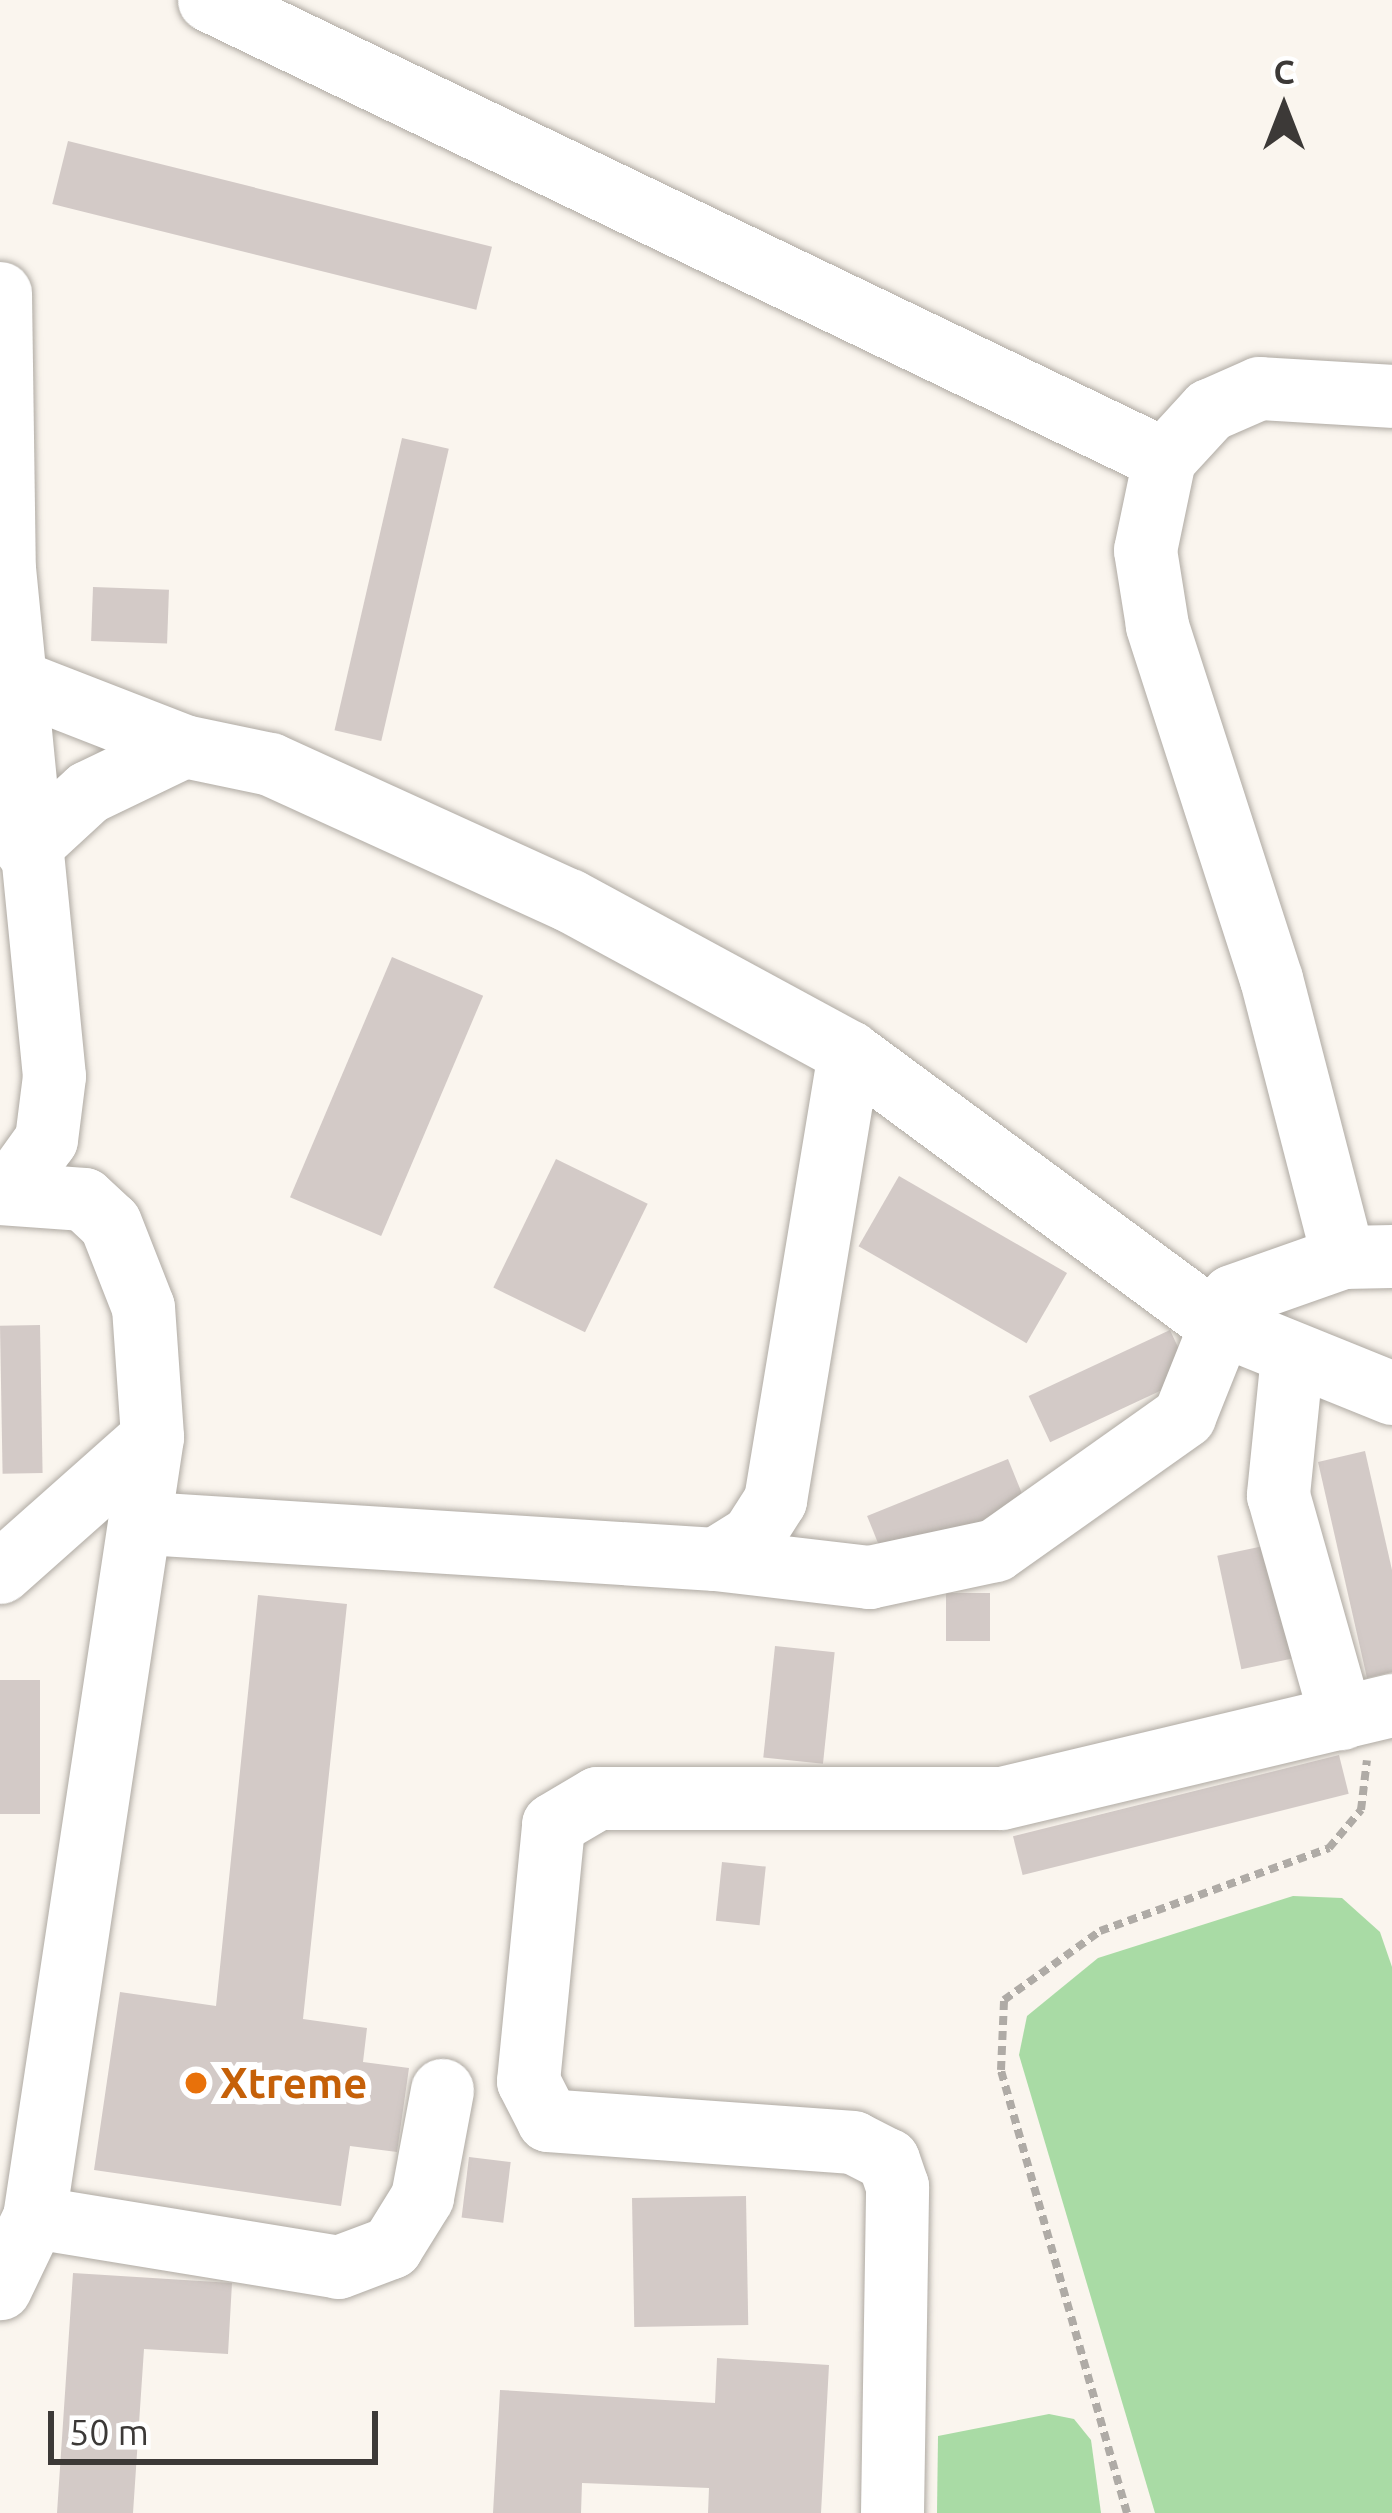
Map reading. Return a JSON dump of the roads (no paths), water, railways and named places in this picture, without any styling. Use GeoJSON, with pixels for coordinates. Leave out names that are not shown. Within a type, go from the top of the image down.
{"type":"FeatureCollection","features":[{"type":"Feature","properties":{"kind":"street"},"geometry":{"type":"LineString","coordinates":[[209,0],[1164,459]]}},
{"type":"Feature","properties":{"kind":"street"},"geometry":{"type":"LineString","coordinates":[[0,293],[2,568],[53,1110],[4,1193],[84,1199],[110,1223],[142,1307],[152,1437],[146,1523],[34,2217],[0,2288]]}},
{"type":"Feature","properties":{"kind":"street"},"geometry":{"type":"LineString","coordinates":[[146,1523],[715,1559],[889,1577],[994,1550],[1184,1416],[1204,1387],[1214,1321],[1258,1280],[1368,1257],[1156,626],[1145,550],[1164,459],[1209,410],[1259,388],[1392,396]]}},
{"type":"Feature","properties":{"kind":"street"},"geometry":{"type":"LineString","coordinates":[[12,679],[184,746],[270,764],[569,900],[849,1052],[1214,1321],[1392,1393]]}},
{"type":"Feature","properties":{"kind":"street"},"geometry":{"type":"LineString","coordinates":[[26,849],[88,792],[184,746]]}},
{"type":"Feature","properties":{"kind":"street"},"geometry":{"type":"LineString","coordinates":[[715,1559],[752,1536],[775,1500],[849,1052]]}},
{"type":"Feature","properties":{"kind":"street"},"geometry":{"type":"LineString","coordinates":[[892,2513],[897,2186],[888,2160],[853,2142],[548,2120],[528,2081],[553,1824],[597,1798],[1001,1798],[1366,1711],[1276,1481],[1292,1356]]}},
{"type":"Feature","properties":{"kind":"street"},"geometry":{"type":"LineString","coordinates":[[0,1572],[152,1437]]}},
{"type":"Feature","properties":{"kind":"street"},"geometry":{"type":"LineString","coordinates":[[34,2217],[338,2267],[391,2247],[422,2197],[442,2090]]}},
{"type":"Feature","properties":{"kind":"place","name":"Xtreme"},"geometry":{"type":"Point","coordinates":[196,2083]}}]}
